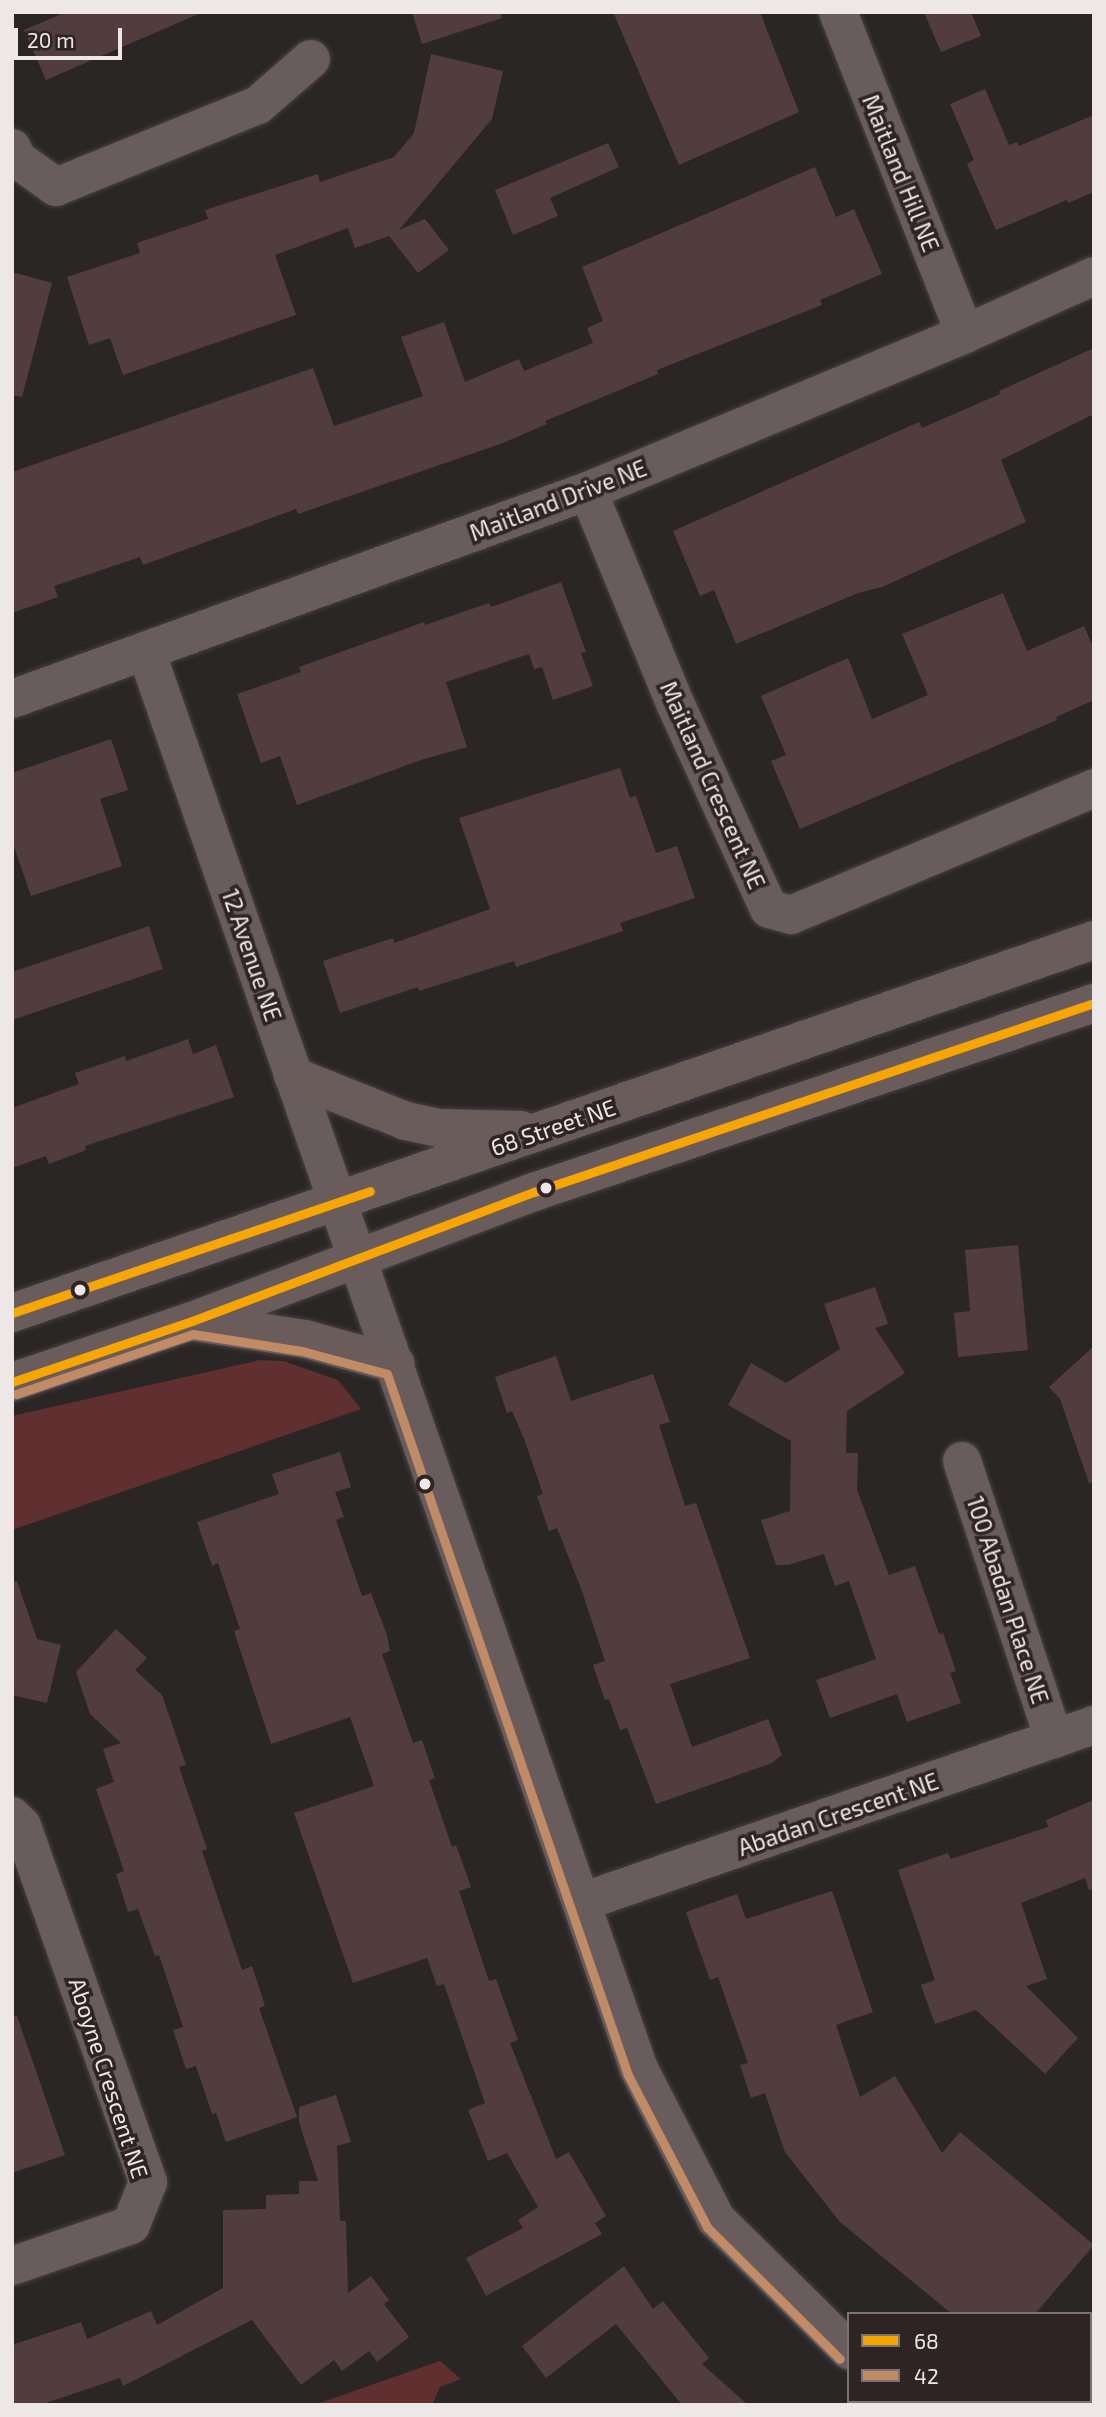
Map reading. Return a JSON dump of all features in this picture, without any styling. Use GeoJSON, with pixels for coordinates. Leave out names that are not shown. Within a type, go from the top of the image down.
{"type":"FeatureCollection","features":[{"type":"Feature","properties":{"kind":"main road","name":"68 Street NE"},"geometry":{"type":"LineString","coordinates":[[12,1313],[1094,940]]}},
{"type":"Feature","properties":{"kind":"main road"},"geometry":{"type":"LineString","coordinates":[[12,1382],[192,1321],[534,1192],[1094,1003]]}},
{"type":"Feature","properties":{"kind":"main road"},"geometry":{"type":"LineString","coordinates":[[293,1076],[406,1121],[439,1128],[544,1130]]}},
{"type":"Feature","properties":{"kind":"main road"},"geometry":{"type":"LineString","coordinates":[[192,1321],[304,1339],[396,1364]]}},
{"type":"Feature","properties":{"kind":"street","name":"Maitland Hill NE"},"geometry":{"type":"LineString","coordinates":[[838,12],[965,334]]}},
{"type":"Feature","properties":{"kind":"street"},"geometry":{"type":"LineString","coordinates":[[12,148],[17,159],[56,187],[258,105],[311,59]]}},
{"type":"Feature","properties":{"kind":"street","name":"Maitland Drive NE"},"geometry":{"type":"LineString","coordinates":[[12,699],[588,491],[965,334],[1094,276]]}},
{"type":"Feature","properties":{"kind":"street","name":"Maitland Crescent NE"},"geometry":{"type":"LineString","coordinates":[[588,491],[675,703],[769,909],[791,915],[1094,788]]}},
{"type":"Feature","properties":{"kind":"street","name":"12 Avenue NE"},"geometry":{"type":"LineString","coordinates":[[146,651],[293,1076],[360,1258],[639,2069],[716,2219],[847,2348]]}},
{"type":"Feature","properties":{"kind":"street","name":"100 Abadan Place NE"},"geometry":{"type":"LineString","coordinates":[[962,1461],[1054,1738]]}},
{"type":"Feature","properties":{"kind":"street","name":"Abadan Crescent NE"},"geometry":{"type":"LineString","coordinates":[[582,1902],[1094,1725]]}},
{"type":"Feature","properties":{"kind":"street","name":"Aboyne Crescent NE"},"geometry":{"type":"LineString","coordinates":[[12,1816],[22,1826],[148,2182],[131,2225],[12,2266]]}},
{"type":"Feature","properties":{"kind":"shaded area"},"geometry":{"type":"Polygon","coordinates":[[[260,1360],[283,1361],[338,1380],[361,1409],[12,1530],[12,1416],[260,1360]]]}},
{"type":"Feature","properties":{"kind":"shaded area"},"geometry":{"type":"Polygon","coordinates":[[[440,2361],[461,2379],[440,2387],[432,2405],[314,2405],[440,2361]]]}},
{"type":"Feature","properties":{"kind":"building"},"geometry":{"type":"Polygon","coordinates":[[[66,12],[203,12],[46,80],[24,30],[66,12]]]}},
{"type":"Feature","properties":{"kind":"building"},"geometry":{"type":"Polygon","coordinates":[[[412,12],[501,12],[502,18],[422,44],[412,12]]]}},
{"type":"Feature","properties":{"kind":"building"},"geometry":{"type":"Polygon","coordinates":[[[613,12],[760,12],[799,112],[679,165],[613,12]]]}},
{"type":"Feature","properties":{"kind":"building"},"geometry":{"type":"Polygon","coordinates":[[[924,12],[971,12],[981,36],[941,52],[924,12]]]}},
{"type":"Feature","properties":{"kind":"building"},"geometry":{"type":"Polygon","coordinates":[[[431,54],[503,71],[492,119],[399,230],[425,219],[449,250],[418,273],[389,236],[355,248],[348,228],[275,255],[296,315],[123,375],[110,338],[89,345],[67,277],[140,253],[137,243],[208,219],[205,210],[318,174],[320,182],[394,157],[414,133],[431,54]]]}},
{"type":"Feature","properties":{"kind":"building"},"geometry":{"type":"Polygon","coordinates":[[[985,89],[1009,145],[1017,142],[1019,146],[1094,115],[1094,192],[1068,203],[1067,200],[996,230],[967,164],[974,160],[950,104],[985,89]]]}},
{"type":"Feature","properties":{"kind":"building"},"geometry":{"type":"Polygon","coordinates":[[[608,143],[619,167],[550,198],[558,216],[513,235],[495,190],[608,143]]]}},
{"type":"Feature","properties":{"kind":"building"},"geometry":{"type":"Polygon","coordinates":[[[815,167],[836,217],[854,209],[882,274],[820,300],[822,305],[657,370],[658,374],[545,421],[547,424],[503,443],[298,514],[296,509],[143,565],[140,557],[54,586],[58,597],[12,613],[12,472],[313,368],[334,426],[423,396],[401,337],[444,322],[465,382],[519,359],[524,371],[593,343],[587,328],[603,321],[582,267],[815,167]]]}},
{"type":"Feature","properties":{"kind":"building"},"geometry":{"type":"Polygon","coordinates":[[[12,272],[52,283],[22,397],[12,395],[12,272]]]}},
{"type":"Feature","properties":{"kind":"building"},"geometry":{"type":"Polygon","coordinates":[[[1094,348],[1094,414],[1001,460],[1026,522],[882,587],[858,593],[736,644],[714,590],[700,596],[673,531],[919,422],[922,428],[1094,348]]]}},
{"type":"Feature","properties":{"kind":"building"},"geometry":{"type":"Polygon","coordinates":[[[561,582],[586,652],[581,653],[593,686],[553,700],[542,667],[534,669],[529,654],[446,682],[467,747],[424,759],[297,805],[280,756],[261,763],[237,694],[301,672],[299,667],[424,622],[425,625],[489,603],[491,607],[561,582]]]}},
{"type":"Feature","properties":{"kind":"building"},"geometry":{"type":"Polygon","coordinates":[[[1003,593],[1027,651],[1084,626],[1094,649],[1094,700],[1056,717],[1057,720],[800,829],[771,761],[786,755],[761,696],[848,658],[872,719],[928,695],[902,634],[1003,593]]]}},
{"type":"Feature","properties":{"kind":"building"},"geometry":{"type":"Polygon","coordinates":[[[111,739],[128,790],[100,799],[122,866],[31,896],[12,841],[12,773],[111,739]]]}},
{"type":"Feature","properties":{"kind":"building"},"geometry":{"type":"Polygon","coordinates":[[[620,768],[630,798],[636,796],[656,853],[677,846],[695,898],[620,923],[623,931],[516,967],[514,961],[419,991],[418,987],[340,1013],[323,961],[393,938],[394,943],[490,909],[459,818],[620,768]]]}},
{"type":"Feature","properties":{"kind":"building"},"geometry":{"type":"Polygon","coordinates":[[[149,926],[163,969],[12,1020],[12,972],[149,926]]]}},
{"type":"Feature","properties":{"kind":"building"},"geometry":{"type":"Polygon","coordinates":[[[188,1039],[193,1054],[216,1045],[234,1097],[85,1146],[86,1150],[49,1164],[46,1156],[12,1168],[12,1108],[79,1084],[75,1073],[125,1056],[126,1061],[188,1039]]]}},
{"type":"Feature","properties":{"kind":"building"},"geometry":{"type":"Polygon","coordinates":[[[1018,1245],[1028,1350],[958,1357],[954,1313],[970,1311],[965,1250],[1018,1245]]]}},
{"type":"Feature","properties":{"kind":"building"},"geometry":{"type":"Polygon","coordinates":[[[875,1287],[888,1324],[875,1328],[905,1373],[847,1411],[846,1453],[858,1453],[857,1490],[889,1575],[915,1566],[939,1634],[943,1633],[956,1671],[950,1673],[961,1703],[907,1722],[897,1694],[830,1718],[816,1680],[876,1659],[849,1581],[835,1586],[824,1554],[788,1565],[776,1565],[761,1520],[790,1511],[791,1441],[728,1405],[751,1363],[786,1383],[840,1349],[824,1304],[875,1287]]]}},
{"type":"Feature","properties":{"kind":"building"},"geometry":{"type":"Polygon","coordinates":[[[1094,1346],[1094,1482],[1089,1483],[1060,1399],[1049,1387],[1094,1346]]]}},
{"type":"Feature","properties":{"kind":"building"},"geometry":{"type":"Polygon","coordinates":[[[556,1356],[571,1401],[653,1374],[670,1422],[659,1425],[685,1506],[696,1503],[750,1658],[670,1684],[692,1747],[768,1719],[782,1755],[772,1763],[656,1804],[627,1728],[620,1730],[609,1699],[605,1700],[593,1665],[605,1661],[582,1591],[557,1528],[549,1531],[537,1496],[543,1494],[525,1441],[512,1411],[507,1413],[495,1377],[556,1356]]]}},
{"type":"Feature","properties":{"kind":"building"},"geometry":{"type":"Polygon","coordinates":[[[340,1452],[351,1487],[335,1492],[344,1517],[336,1520],[362,1596],[371,1593],[387,1635],[390,1651],[382,1654],[413,1743],[422,1740],[435,1778],[429,1780],[452,1847],[456,1845],[471,1887],[459,1891],[489,1981],[496,1979],[518,2040],[510,2043],[556,2159],[569,2152],[606,2216],[595,2223],[602,2234],[486,2296],[466,2258],[523,2228],[518,2220],[538,2207],[507,2153],[488,2161],[468,2110],[485,2103],[444,1984],[437,1986],[427,1958],[353,1983],[294,1813],[374,1786],[350,1717],[271,1744],[234,1631],[240,1629],[218,1563],[212,1566],[197,1522],[279,1494],[272,1474],[340,1452]]]}},
{"type":"Feature","properties":{"kind":"building"},"geometry":{"type":"Polygon","coordinates":[[[17,1581],[37,1639],[61,1645],[47,1703],[12,1695],[12,1582],[17,1581]]]}},
{"type":"Feature","properties":{"kind":"building"},"geometry":{"type":"Polygon","coordinates":[[[116,1629],[147,1658],[135,1670],[162,1695],[186,1765],[179,1767],[207,1849],[202,1851],[242,1970],[252,1966],[265,2006],[259,2008],[297,2117],[226,2142],[216,2113],[212,2114],[196,2066],[186,2069],[173,2030],[183,2027],[159,1955],[155,1956],[138,1909],[128,1912],[116,1874],[124,1871],[96,1789],[114,1782],[103,1749],[121,1743],[90,1714],[76,1672],[116,1629]]]}},
{"type":"Feature","properties":{"kind":"building"},"geometry":{"type":"Polygon","coordinates":[[[1094,1800],[1094,1889],[1089,1890],[1085,1878],[1021,1903],[1047,1979],[1026,1986],[1078,2038],[1045,2074],[976,2010],[935,2024],[921,1985],[935,1980],[898,1870],[948,1853],[951,1859],[1048,1827],[1046,1820],[1094,1800]]]}},
{"type":"Feature","properties":{"kind":"building"},"geometry":{"type":"Polygon","coordinates":[[[832,1891],[873,2012],[836,2025],[860,2097],[895,2076],[942,2153],[960,2132],[1094,2245],[1037,2312],[950,2312],[840,2222],[785,2152],[765,2093],[751,2098],[740,2065],[748,2063],[718,1977],[710,1980],[686,1912],[737,1894],[746,1919],[832,1891]]]}},
{"type":"Feature","properties":{"kind":"building"},"geometry":{"type":"Polygon","coordinates":[[[17,2016],[65,2155],[12,2173],[12,2017],[17,2016]]]}},
{"type":"Feature","properties":{"kind":"building"},"geometry":{"type":"Polygon","coordinates":[[[336,2095],[351,2142],[337,2146],[340,2221],[346,2221],[348,2293],[371,2276],[389,2300],[384,2304],[409,2337],[377,2362],[369,2351],[342,2371],[334,2360],[301,2385],[252,2320],[123,2386],[120,2378],[40,2405],[12,2405],[12,2345],[81,2322],[87,2339],[151,2311],[157,2325],[223,2288],[223,2210],[266,2209],[266,2195],[299,2194],[299,2181],[318,2181],[299,2122],[299,2107],[336,2095]]]}},
{"type":"Feature","properties":{"kind":"building"},"geometry":{"type":"Polygon","coordinates":[[[624,2266],[653,2309],[663,2301],[709,2358],[702,2364],[748,2405],[682,2405],[616,2324],[546,2378],[522,2346],[624,2266]]]}},
{"type":"Feature","properties":{"kind":"transit line","name":"68"},"geometry":{"type":"LineString","coordinates":[[12,1382],[192,1321],[534,1192],[1094,1003]]}},
{"type":"Feature","properties":{"kind":"transit line","name":"68"},"geometry":{"type":"LineString","coordinates":[[12,1313],[370,1191]]}},
{"type":"Feature","properties":{"kind":"transit line","name":"42"},"geometry":{"type":"LineString","coordinates":[[16,1394],[193,1334],[302,1351],[387,1374],[628,2075],[707,2227],[840,2359]]}}]}
